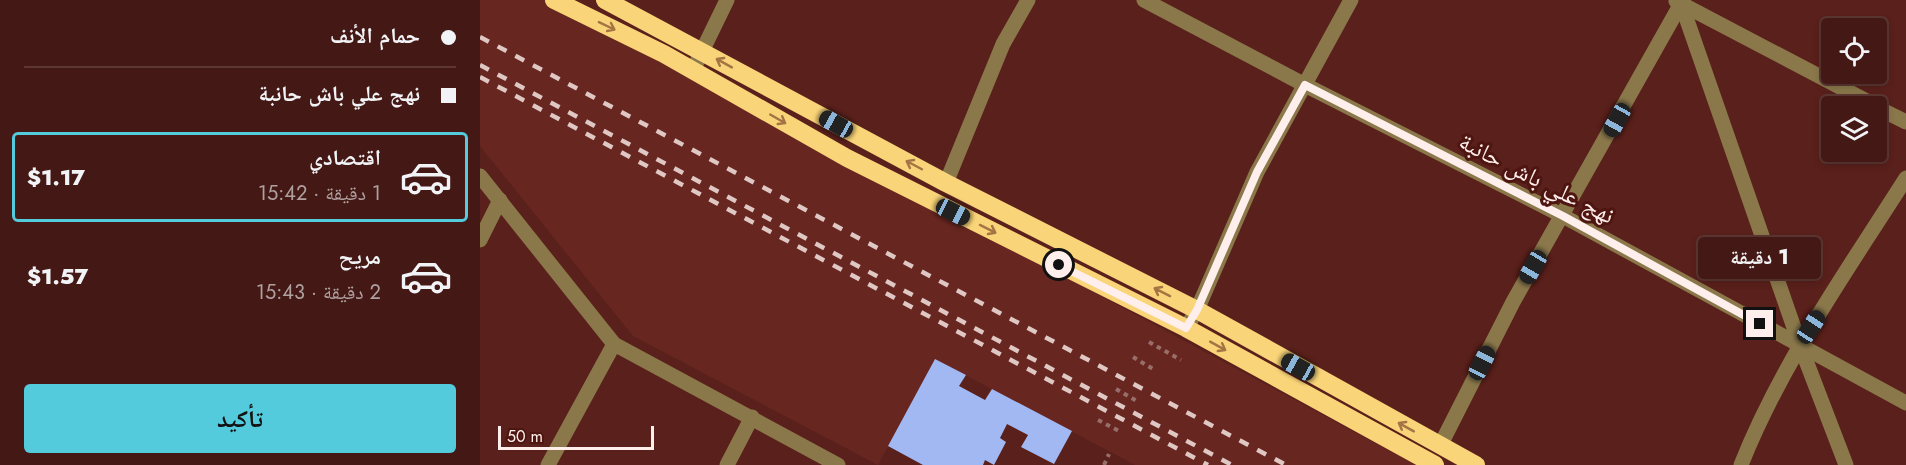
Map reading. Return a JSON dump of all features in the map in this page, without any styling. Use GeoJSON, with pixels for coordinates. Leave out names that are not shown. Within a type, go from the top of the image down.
{"type":"FeatureCollection","features":[{"type":"Feature","properties":{"kind":"highway"},"geometry":{"type":"LineString","coordinates":[[554,0],[693,70],[847,158],[1186,328],[1435,465]]}},
{"type":"Feature","properties":{"kind":"highway"},"geometry":{"type":"LineString","coordinates":[[605,0],[946,183],[1197,310],[1476,465]]}},
{"type":"Feature","properties":{"kind":"street"},"geometry":{"type":"LineString","coordinates":[[693,70],[727,0]]}},
{"type":"Feature","properties":{"kind":"street"},"geometry":{"type":"LineString","coordinates":[[946,183],[1003,44],[1029,0]]}},
{"type":"Feature","properties":{"kind":"street","name":"نهج علي باش حانبة"},"geometry":{"type":"LineString","coordinates":[[1144,0],[1563,216],[1906,403]]}},
{"type":"Feature","properties":{"kind":"street"},"geometry":{"type":"LineString","coordinates":[[1186,328],[1197,310],[1257,172],[1351,0]]}},
{"type":"Feature","properties":{"kind":"street"},"geometry":{"type":"LineString","coordinates":[[1679,1],[1857,96]]}},
{"type":"Feature","properties":{"kind":"street"},"geometry":{"type":"LineString","coordinates":[[1440,446],[1513,302],[1563,216],[1679,1]]}},
{"type":"Feature","properties":{"kind":"street"},"geometry":{"type":"LineString","coordinates":[[1679,1],[1800,345],[1846,465]]}},
{"type":"Feature","properties":{"kind":"street"},"geometry":{"type":"LineString","coordinates":[[1887,112],[1906,122]]}},
{"type":"Feature","properties":{"kind":"street"},"geometry":{"type":"LineString","coordinates":[[480,176],[614,344],[838,465]]}},
{"type":"Feature","properties":{"kind":"street"},"geometry":{"type":"LineString","coordinates":[[1741,465],[1752,438],[1800,345],[1906,178]]}},
{"type":"Feature","properties":{"kind":"street"},"geometry":{"type":"LineString","coordinates":[[480,240],[500,200]]}},
{"type":"Feature","properties":{"kind":"street"},"geometry":{"type":"LineString","coordinates":[[548,465],[614,344]]}},
{"type":"Feature","properties":{"kind":"street"},"geometry":{"type":"LineString","coordinates":[[727,465],[752,417]]}},
{"type":"Feature","properties":{"kind":"path"},"geometry":{"type":"LineString","coordinates":[[1149,342],[1181,360]]}},
{"type":"Feature","properties":{"kind":"path"},"geometry":{"type":"LineString","coordinates":[[1133,357],[1154,369]]}},
{"type":"Feature","properties":{"kind":"path"},"geometry":{"type":"LineString","coordinates":[[1116,389],[1137,401]]}},
{"type":"Feature","properties":{"kind":"path"},"geometry":{"type":"LineString","coordinates":[[1098,420],[1121,432]]}},
{"type":"Feature","properties":{"kind":"path"},"geometry":{"type":"LineString","coordinates":[[1104,465],[1109,454]]}},
{"type":"Feature","properties":{"kind":"shaded area"},"geometry":{"type":"Polygon","coordinates":[[[480,0],[549,0],[1416,465],[1135,465],[935,359],[878,465],[633,336],[480,146],[480,0]]]}},
{"type":"Feature","properties":{"kind":"building"},"geometry":{"type":"Polygon","coordinates":[[[935,359],[966,375],[959,386],[985,400],[992,389],[1072,431],[1054,464],[1021,447],[1028,435],[1007,424],[1000,438],[1006,442],[994,465],[985,460],[983,465],[923,465],[888,446],[935,359]]]}},
{"type":"Feature","properties":{"kind":"railway"},"geometry":{"type":"LineString","coordinates":[[480,37],[1286,465]]}},
{"type":"Feature","properties":{"kind":"railway"},"geometry":{"type":"LineString","coordinates":[[480,65],[1232,465]]}},
{"type":"Feature","properties":{"kind":"railway"},"geometry":{"type":"LineString","coordinates":[[480,77],[1208,465]]}},
{"type":"Feature","properties":{"kind":"route"},"geometry":{"type":"LineString","coordinates":[[1059,265],[1186,328],[1197,310],[1257,172],[1305,85],[1563,216],[1760,324]]}}]}
